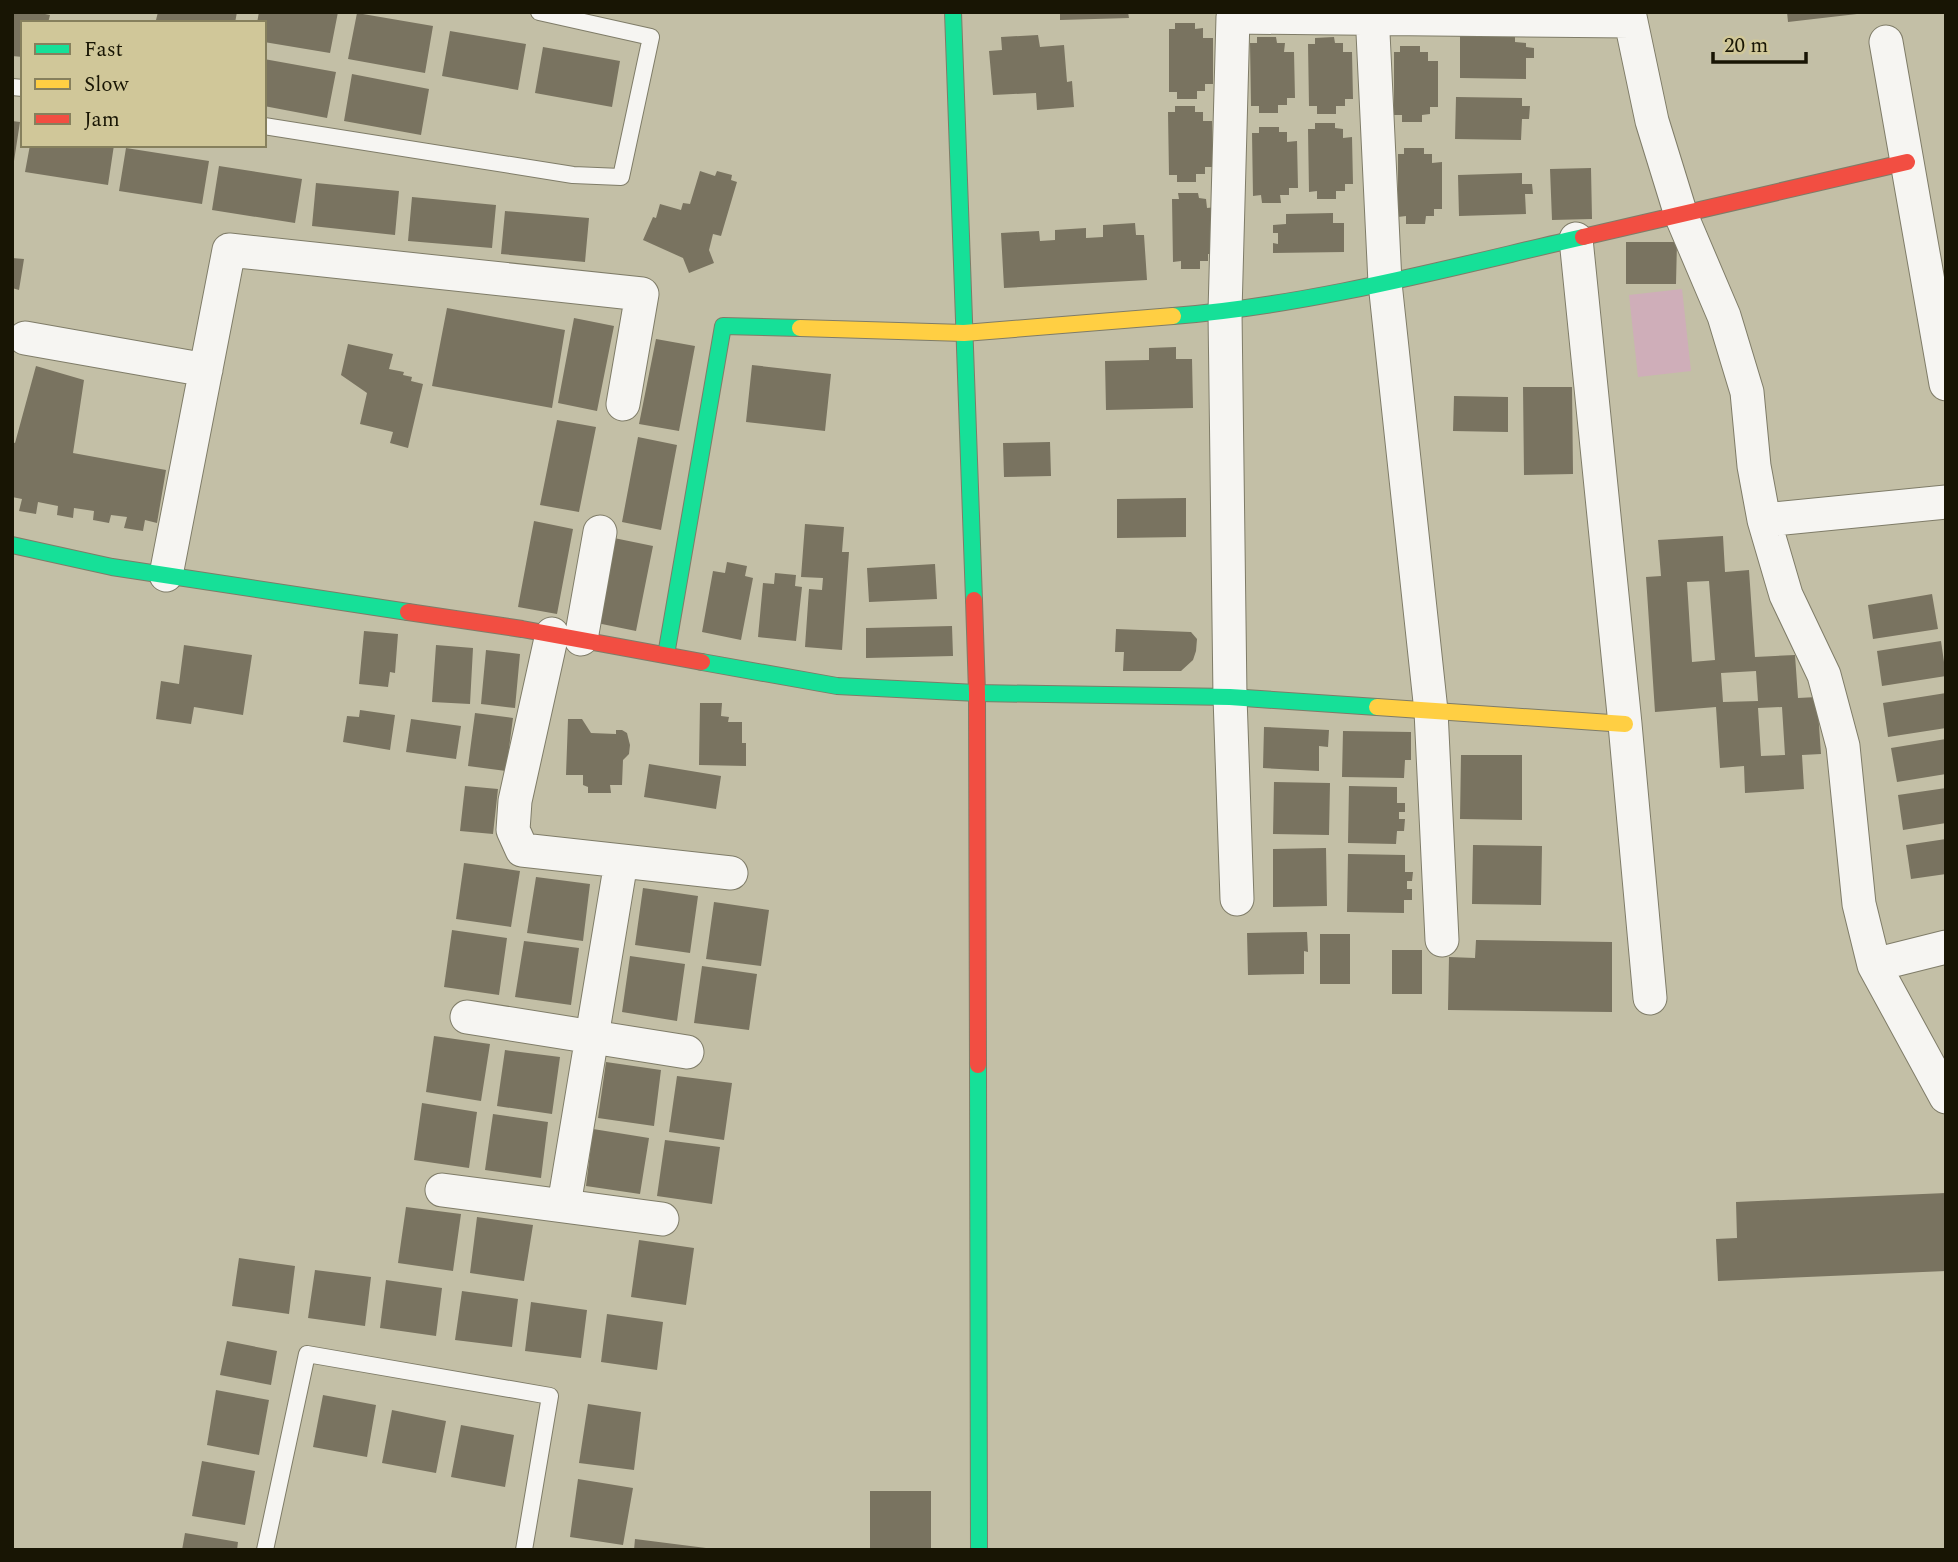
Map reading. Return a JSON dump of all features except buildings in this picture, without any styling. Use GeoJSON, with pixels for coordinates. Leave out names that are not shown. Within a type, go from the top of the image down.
{"type":"FeatureCollection","features":[{"type":"Feature","properties":{"kind":"street"},"geometry":{"type":"LineString","coordinates":[[953,12],[976,693],[979,1550]]}},
{"type":"Feature","properties":{"kind":"street"},"geometry":{"type":"LineString","coordinates":[[1237,900],[1230,697],[1225,312],[1233,15],[1630,16],[1652,121],[1681,215],[1724,316],[1747,392],[1754,466],[1764,520],[1786,595],[1824,675],[1843,746],[1859,904],[1874,965],[1946,1097]]}},
{"type":"Feature","properties":{"kind":"street"},"geometry":{"type":"LineString","coordinates":[[1372,15],[1385,283],[1432,711],[1443,940]]}},
{"type":"Feature","properties":{"kind":"street"},"geometry":{"type":"LineString","coordinates":[[1886,42],[1946,384]]}},
{"type":"Feature","properties":{"kind":"street"},"geometry":{"type":"LineString","coordinates":[[666,655],[723,326],[964,333],[1225,312],[1385,283],[1907,162]]}},
{"type":"Feature","properties":{"kind":"street"},"geometry":{"type":"LineString","coordinates":[[1576,239],[1650,998]]}},
{"type":"Feature","properties":{"kind":"street"},"geometry":{"type":"LineString","coordinates":[[166,575],[229,250],[642,294],[623,404]]}},
{"type":"Feature","properties":{"kind":"street"},"geometry":{"type":"LineString","coordinates":[[24,338],[206,370]]}},
{"type":"Feature","properties":{"kind":"street"},"geometry":{"type":"LineString","coordinates":[[1764,520],[1946,502]]}},
{"type":"Feature","properties":{"kind":"street"},"geometry":{"type":"LineString","coordinates":[[600,532],[515,801],[513,830],[522,850],[732,873]]}},
{"type":"Feature","properties":{"kind":"street"},"geometry":{"type":"LineString","coordinates":[[12,545],[112,567],[566,637],[837,686],[976,693],[1230,697],[1625,724]]}},
{"type":"Feature","properties":{"kind":"street"},"geometry":{"type":"LineString","coordinates":[[564,1205],[621,862]]}},
{"type":"Feature","properties":{"kind":"street"},"geometry":{"type":"LineString","coordinates":[[1874,965],[1946,947]]}},
{"type":"Feature","properties":{"kind":"street"},"geometry":{"type":"LineString","coordinates":[[467,1017],[687,1052]]}},
{"type":"Feature","properties":{"kind":"street"},"geometry":{"type":"LineString","coordinates":[[442,1189],[662,1219]]}},
{"type":"Feature","properties":{"kind":"lane"},"geometry":{"type":"LineString","coordinates":[[266,126],[573,175],[621,177],[651,37],[538,12]]}},
{"type":"Feature","properties":{"kind":"lane"},"geometry":{"type":"LineString","coordinates":[[265,1550],[307,1354],[550,1396],[524,1550]]}},
{"type":"Feature","properties":{"kind":"shaded area"},"geometry":{"type":"Polygon","coordinates":[[[1682,289],[1691,371],[1638,377],[1629,295],[1682,289]]]}},
{"type":"Feature","properties":{"kind":"traffic: fast"},"geometry":{"type":"LineString","coordinates":[[953,12],[974,600]]}},
{"type":"Feature","properties":{"kind":"traffic: fast"},"geometry":{"type":"LineString","coordinates":[[1173,316],[1225,311],[1328,294],[1583,237]]}},
{"type":"Feature","properties":{"kind":"traffic: fast"},"geometry":{"type":"LineString","coordinates":[[666,655],[723,326],[800,328]]}},
{"type":"Feature","properties":{"kind":"traffic: fast"},"geometry":{"type":"LineString","coordinates":[[12,545],[112,567],[408,612]]}},
{"type":"Feature","properties":{"kind":"traffic: fast"},"geometry":{"type":"LineString","coordinates":[[702,662],[837,686],[977,693],[1230,697],[1377,707]]}},
{"type":"Feature","properties":{"kind":"traffic: fast"},"geometry":{"type":"LineString","coordinates":[[978,1065],[979,1550]]}},
{"type":"Feature","properties":{"kind":"traffic: slow"},"geometry":{"type":"LineString","coordinates":[[800,328],[964,333],[1173,316]]}},
{"type":"Feature","properties":{"kind":"traffic: slow"},"geometry":{"type":"LineString","coordinates":[[1377,707],[1625,724]]}},
{"type":"Feature","properties":{"kind":"traffic: jam"},"geometry":{"type":"LineString","coordinates":[[1583,237],[1907,162]]}},
{"type":"Feature","properties":{"kind":"traffic: jam"},"geometry":{"type":"LineString","coordinates":[[974,600],[977,693],[978,1065]]}},
{"type":"Feature","properties":{"kind":"traffic: jam"},"geometry":{"type":"LineString","coordinates":[[408,612],[522,629],[702,662]]}}]}
